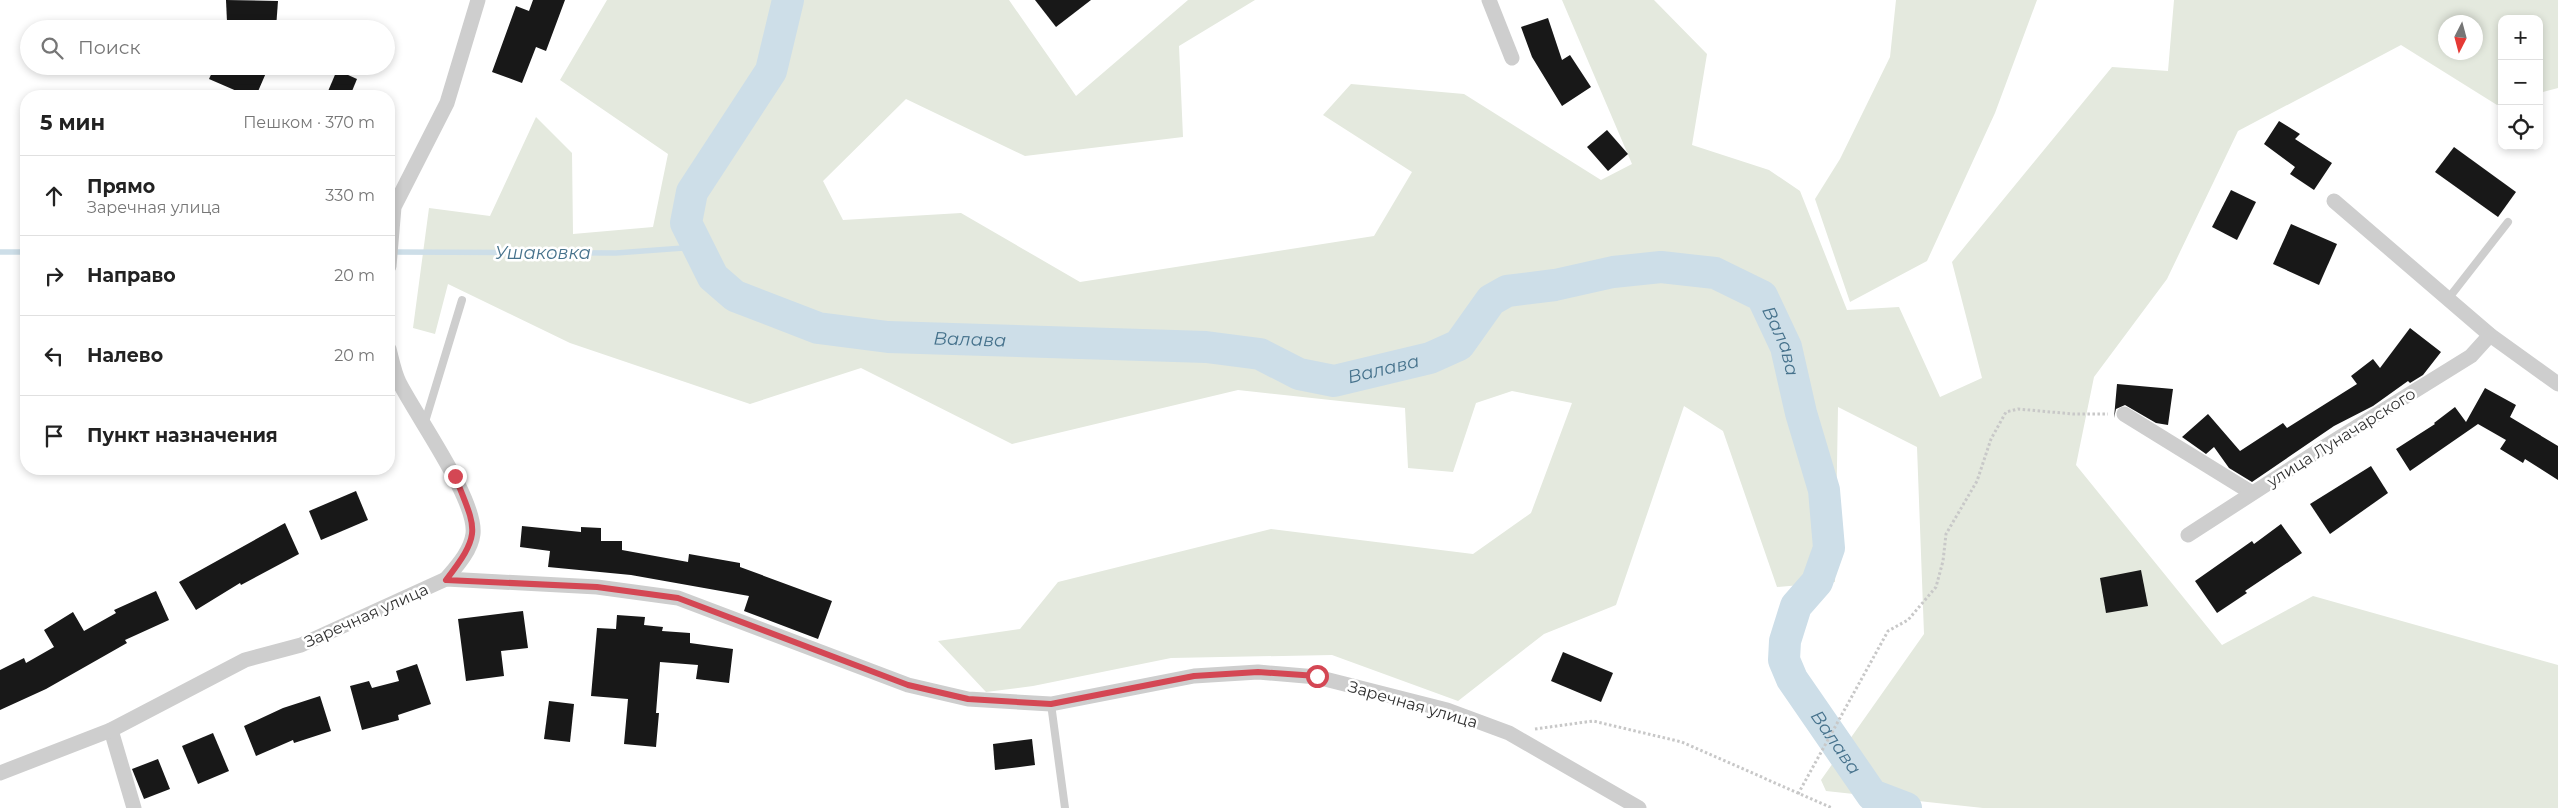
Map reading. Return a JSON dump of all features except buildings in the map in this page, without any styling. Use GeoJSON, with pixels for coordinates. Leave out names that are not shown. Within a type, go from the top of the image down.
{"type":"FeatureCollection","features":[{"type":"Feature","properties":{"kind":"street"},"geometry":{"type":"LineString","coordinates":[[395,205],[447,103],[478,0]]}},
{"type":"Feature","properties":{"kind":"street"},"geometry":{"type":"LineString","coordinates":[[1490,0],[1512,58]]}},
{"type":"Feature","properties":{"kind":"street"},"geometry":{"type":"LineString","coordinates":[[2334,202],[2490,335],[2558,384]]}},
{"type":"Feature","properties":{"kind":"street","name":"улица Луначарского"},"geometry":{"type":"LineString","coordinates":[[2188,536],[2252,493],[2471,356],[2490,335]]}},
{"type":"Feature","properties":{"kind":"street"},"geometry":{"type":"LineString","coordinates":[[395,370],[398,380],[455,476],[472,518],[473,535],[466,553],[446,580]]}},
{"type":"Feature","properties":{"kind":"street"},"geometry":{"type":"LineString","coordinates":[[2124,414],[2252,493]]}},
{"type":"Feature","properties":{"kind":"street","name":"Заречная улица"},"geometry":{"type":"LineString","coordinates":[[0,773],[111,730],[245,660],[301,646],[446,580],[597,587],[678,598],[908,685],[968,699],[1051,704],[1194,676],[1258,672],[1317,676],[1447,710],[1509,733],[1639,808]]}},
{"type":"Feature","properties":{"kind":"street"},"geometry":{"type":"LineString","coordinates":[[111,730],[134,808]]}},
{"type":"Feature","properties":{"kind":"lane"},"geometry":{"type":"LineString","coordinates":[[2448,299],[2508,222]]}},
{"type":"Feature","properties":{"kind":"lane"},"geometry":{"type":"LineString","coordinates":[[424,426],[462,300]]}},
{"type":"Feature","properties":{"kind":"lane"},"geometry":{"type":"LineString","coordinates":[[1051,704],[1066,808]]}},
{"type":"Feature","properties":{"kind":"path"},"geometry":{"type":"LineString","coordinates":[[1798,794],[1802,783],[1888,630],[1908,620],[1936,586],[1943,561],[1946,534],[1977,482],[1991,439],[2006,412],[2018,409],[2074,414],[2124,414]]}},
{"type":"Feature","properties":{"kind":"path"},"geometry":{"type":"LineString","coordinates":[[1509,733],[1593,721],[1682,742],[1832,808]]}},
{"type":"Feature","properties":{"kind":"shaded area"},"geometry":{"type":"Polygon","coordinates":[[[607,0],[1009,0],[1076,96],[1188,0],[1255,0],[1179,46],[1183,137],[1025,156],[906,99],[823,181],[843,220],[961,213],[1080,282],[1374,236],[1412,172],[1323,115],[1351,84],[1464,94],[1601,180],[1632,164],[1562,0],[1654,0],[1707,54],[1692,145],[1769,170],[1800,191],[1847,310],[1899,307],[1940,397],[1982,378],[1952,262],[2112,67],[2168,71],[2174,0],[2558,0],[2558,88],[2543,92],[2543,15],[2498,15],[2498,105],[2401,45],[2238,131],[2167,279],[2094,377],[2076,465],[2222,645],[2313,596],[2558,665],[2558,808],[1983,808],[1826,791],[1821,780],[1924,634],[1917,447],[1838,407],[1835,582],[1777,587],[1723,431],[1684,406],[1616,605],[1544,634],[1458,701],[1332,655],[1171,658],[1033,686],[986,692],[938,641],[1020,629],[1058,582],[1271,529],[1473,554],[1531,513],[1572,403],[1512,391],[1476,403],[1453,472],[1408,468],[1405,408],[1238,390],[1012,444],[861,368],[750,404],[570,343],[448,284],[435,334],[413,328],[429,208],[490,216],[536,117],[572,153],[573,234],[653,227],[668,154],[560,80],[607,0]]]}},
{"type":"Feature","properties":{"kind":"shaded area"},"geometry":{"type":"Polygon","coordinates":[[[1896,0],[2037,0],[1995,113],[1927,261],[1850,302],[1815,199],[1840,159],[1890,57],[1896,0]]]}},
{"type":"Feature","properties":{"kind":"waterway","name":"Валава"},"geometry":{"type":"LineString","coordinates":[[788,0],[771,71],[692,192],[686,223],[713,277],[735,296],[818,328],[888,337],[1206,347],[1260,354],[1299,374],[1334,381],[1430,358],[1459,345],[1491,300],[1507,291],[1555,285],[1613,272],[1661,267],[1715,273],[1762,296],[1786,347],[1801,413],[1824,490],[1829,548],[1817,582],[1796,606],[1785,641],[1784,660],[1792,679],[1872,795],[1906,808]]}},
{"type":"Feature","properties":{"kind":"waterway","name":"Ушаковка"},"geometry":{"type":"LineString","coordinates":[[395,252],[616,253],[697,247]]}},
{"type":"Feature","properties":{"kind":"waterway","name":"Ушаковка"},"geometry":{"type":"LineString","coordinates":[[0,252],[20,252]]}},
{"type":"Feature","properties":{"kind":"route"},"geometry":{"type":"LineString","coordinates":[[455,476],[472,518],[473,535],[466,553],[446,580],[597,587],[678,598],[908,685],[968,699],[1051,704],[1194,676],[1258,672],[1317,676]]}}]}
